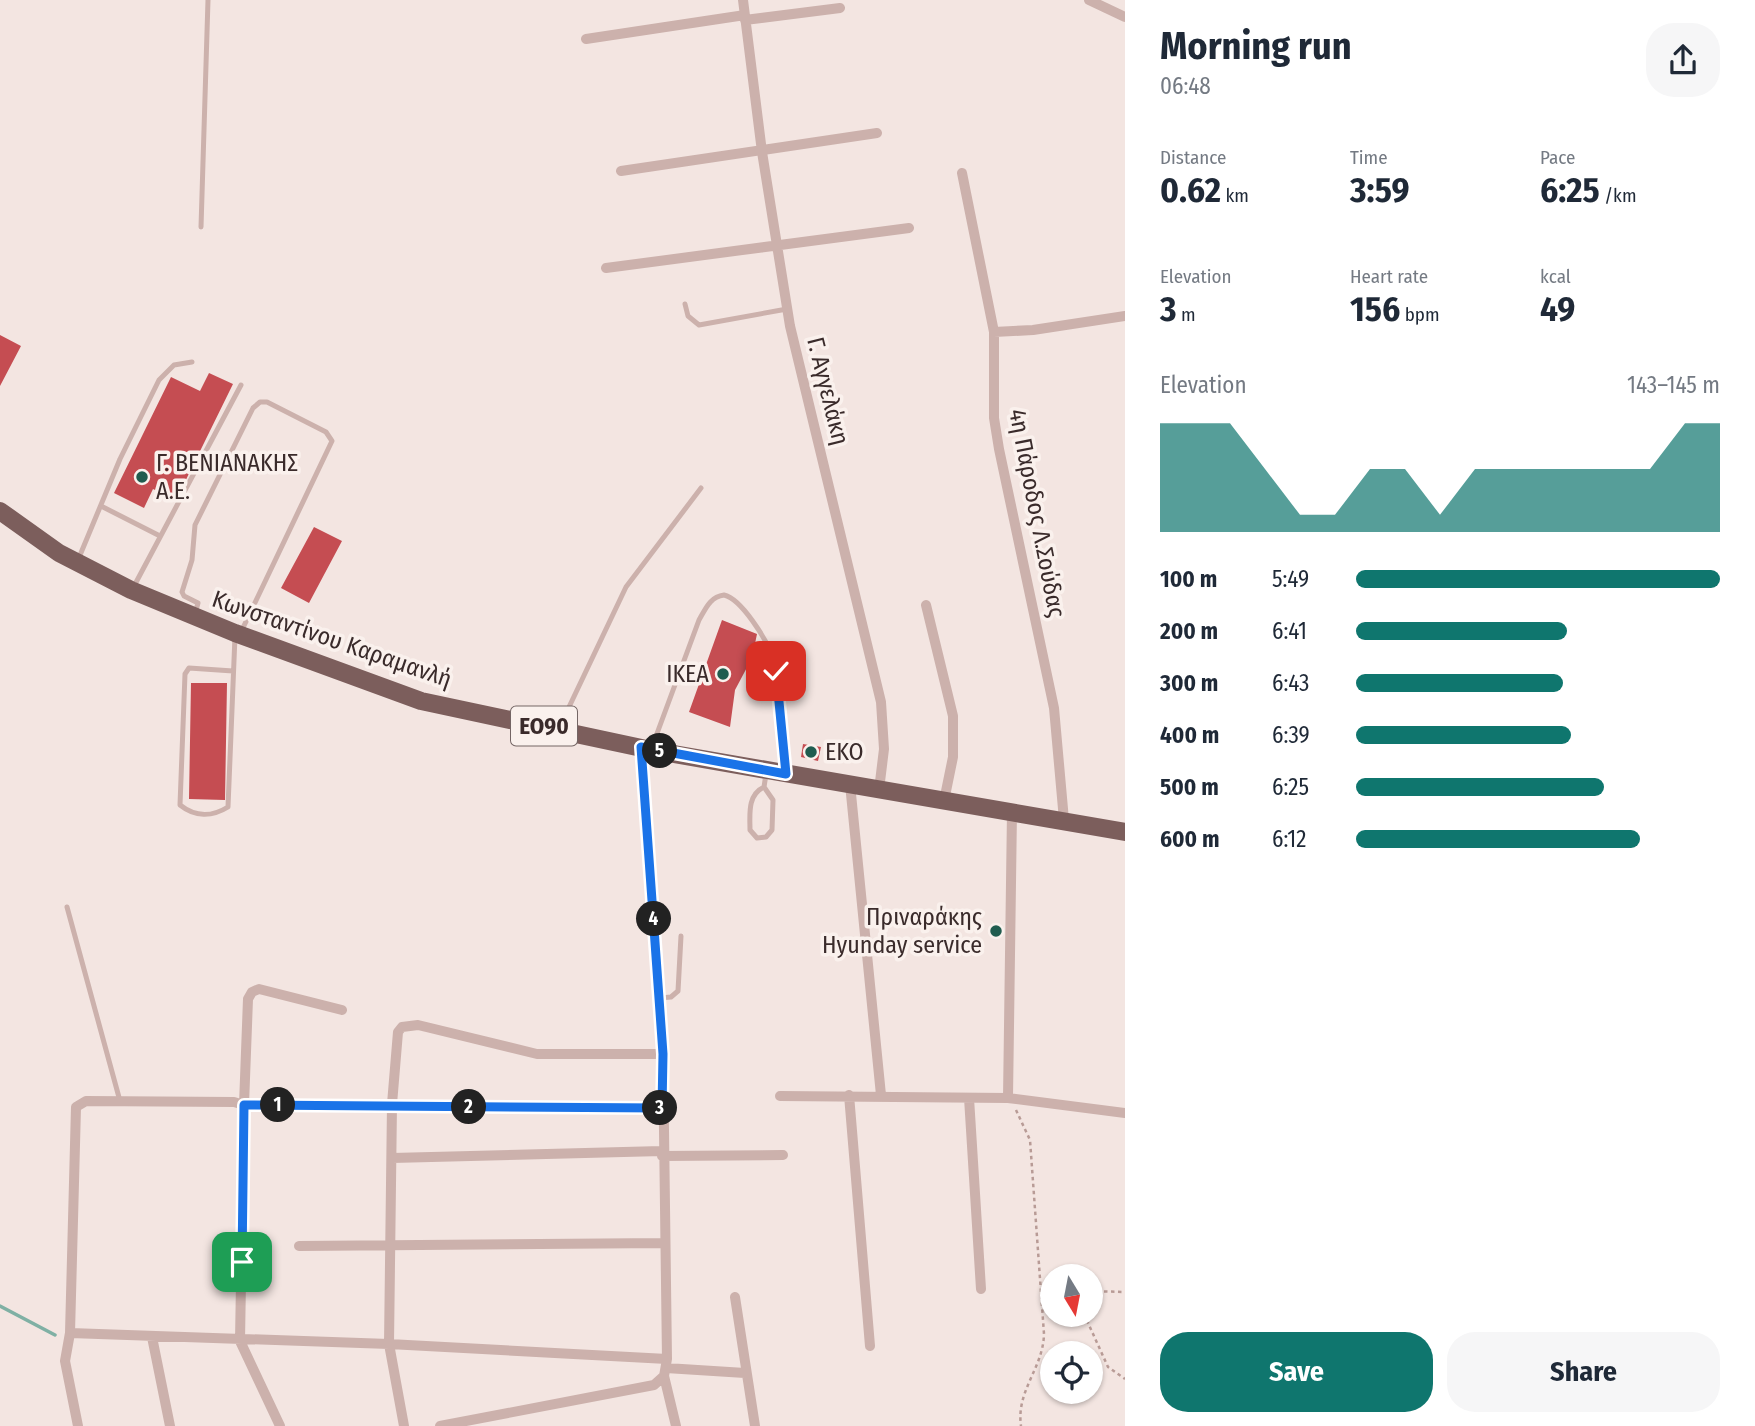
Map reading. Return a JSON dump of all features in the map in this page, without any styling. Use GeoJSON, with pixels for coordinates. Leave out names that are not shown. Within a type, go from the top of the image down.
{"type":"FeatureCollection","features":[{"type":"Feature","properties":{"kind":"main road","name":"Κωνσταντίνου Καραμανλή"},"geometry":{"type":"LineString","coordinates":[[0,511],[77,563],[131,590],[195,617],[421,701],[646,748],[765,779],[786,774],[1125,832]]}},
{"type":"Feature","properties":{"kind":"street","name":"Γ. Αγγελάκη"},"geometry":{"type":"LineString","coordinates":[[743,0],[762,152],[787,309],[881,702],[884,749],[879,790]]}},
{"type":"Feature","properties":{"kind":"street"},"geometry":{"type":"LineString","coordinates":[[1089,0],[1125,17]]}},
{"type":"Feature","properties":{"kind":"street"},"geometry":{"type":"LineString","coordinates":[[586,40],[840,8]]}},
{"type":"Feature","properties":{"kind":"street"},"geometry":{"type":"LineString","coordinates":[[621,171],[877,133]]}},
{"type":"Feature","properties":{"kind":"street","name":"4η Πάροδος Λ.Σούδας"},"geometry":{"type":"LineString","coordinates":[[962,173],[994,332],[994,418],[1054,708],[1064,820]]}},
{"type":"Feature","properties":{"kind":"street"},"geometry":{"type":"LineString","coordinates":[[606,268],[688,260],[776,244],[909,228]]}},
{"type":"Feature","properties":{"kind":"street"},"geometry":{"type":"LineString","coordinates":[[994,332],[1033,331],[1125,316]]}},
{"type":"Feature","properties":{"kind":"street"},"geometry":{"type":"LineString","coordinates":[[926,605],[953,716],[955,742],[944,801]]}},
{"type":"Feature","properties":{"kind":"street"},"geometry":{"type":"LineString","coordinates":[[646,748],[663,1054],[666,1368],[676,1426]]}},
{"type":"Feature","properties":{"kind":"street"},"geometry":{"type":"LineString","coordinates":[[850,785],[881,1095]]}},
{"type":"Feature","properties":{"kind":"street"},"geometry":{"type":"LineString","coordinates":[[1008,1098],[1012,811]]}},
{"type":"Feature","properties":{"kind":"street"},"geometry":{"type":"LineString","coordinates":[[280,1426],[240,1341],[248,999],[252,992],[260,989],[342,1010]]}},
{"type":"Feature","properties":{"kind":"street"},"geometry":{"type":"LineString","coordinates":[[404,1426],[389,1344],[392,1104],[398,1032],[410,1024],[537,1054],[663,1054]]}},
{"type":"Feature","properties":{"kind":"street"},"geometry":{"type":"LineString","coordinates":[[849,1095],[870,1346]]}},
{"type":"Feature","properties":{"kind":"street"},"geometry":{"type":"LineString","coordinates":[[780,1096],[1008,1098],[1125,1113]]}},
{"type":"Feature","properties":{"kind":"street"},"geometry":{"type":"LineString","coordinates":[[969,1098],[981,1289]]}},
{"type":"Feature","properties":{"kind":"street"},"geometry":{"type":"LineString","coordinates":[[78,1426],[65,1361],[70,1333],[74,1114],[76,1107],[86,1101],[662,1108]]}},
{"type":"Feature","properties":{"kind":"street"},"geometry":{"type":"LineString","coordinates":[[392,1158],[783,1155]]}},
{"type":"Feature","properties":{"kind":"street"},"geometry":{"type":"LineString","coordinates":[[299,1246],[664,1243]]}},
{"type":"Feature","properties":{"kind":"street"},"geometry":{"type":"LineString","coordinates":[[735,1297],[755,1426]]}},
{"type":"Feature","properties":{"kind":"street"},"geometry":{"type":"LineString","coordinates":[[70,1333],[240,1341],[389,1344],[745,1373]]}},
{"type":"Feature","properties":{"kind":"street"},"geometry":{"type":"LineString","coordinates":[[152,1337],[170,1426]]}},
{"type":"Feature","properties":{"kind":"street"},"geometry":{"type":"LineString","coordinates":[[440,1426],[654,1385],[666,1368]]}},
{"type":"Feature","properties":{"kind":"street"},"geometry":{"type":"LineString","coordinates":[[511,1413],[514,1426]]}},
{"type":"Feature","properties":{"kind":"lane"},"geometry":{"type":"LineString","coordinates":[[201,227],[208,0]]}},
{"type":"Feature","properties":{"kind":"lane"},"geometry":{"type":"LineString","coordinates":[[685,304],[688,316],[699,325],[787,309]]}},
{"type":"Feature","properties":{"kind":"lane"},"geometry":{"type":"LineString","coordinates":[[77,563],[120,459],[159,380],[174,365],[192,362]]}},
{"type":"Feature","properties":{"kind":"lane"},"geometry":{"type":"LineString","coordinates":[[131,590],[241,385]]}},
{"type":"Feature","properties":{"kind":"lane"},"geometry":{"type":"LineString","coordinates":[[195,617],[198,603],[184,596],[182,592],[192,560],[195,525],[253,408],[256,404],[267,402],[326,432],[332,440],[237,633],[228,807],[210,814],[197,813],[180,804],[185,674],[189,668],[233,671]]}},
{"type":"Feature","properties":{"kind":"lane"},"geometry":{"type":"LineString","coordinates":[[559,729],[626,587],[701,488]]}},
{"type":"Feature","properties":{"kind":"lane"},"geometry":{"type":"LineString","coordinates":[[101,506],[160,536]]}},
{"type":"Feature","properties":{"kind":"lane"},"geometry":{"type":"LineString","coordinates":[[646,748],[699,620],[708,604],[716,596],[724,595],[738,604],[767,643],[773,656],[786,774]]}},
{"type":"Feature","properties":{"kind":"lane"},"geometry":{"type":"LineString","coordinates":[[765,779],[773,800],[772,830],[766,838],[757,838],[750,830],[751,803],[765,779]]}},
{"type":"Feature","properties":{"kind":"lane"},"geometry":{"type":"LineString","coordinates":[[66,907],[120,1101]]}},
{"type":"Feature","properties":{"kind":"lane"},"geometry":{"type":"LineString","coordinates":[[660,998],[671,997],[678,991],[681,936]]}},
{"type":"Feature","properties":{"kind":"path"},"geometry":{"type":"LineString","coordinates":[[1008,1098],[1030,1140],[1040,1276]]}},
{"type":"Feature","properties":{"kind":"path"},"geometry":{"type":"LineString","coordinates":[[1103,1292],[1125,1292]]}},
{"type":"Feature","properties":{"kind":"path"},"geometry":{"type":"LineString","coordinates":[[1021,1426],[1019,1408],[1044,1348],[1043,1327]]}},
{"type":"Feature","properties":{"kind":"path"},"geometry":{"type":"LineString","coordinates":[[1090,1327],[1108,1367],[1125,1379]]}},
{"type":"Feature","properties":{"kind":"building"},"geometry":{"type":"Polygon","coordinates":[[[0,335],[21,346],[0,386],[0,335]]]}},
{"type":"Feature","properties":{"kind":"building"},"geometry":{"type":"Polygon","coordinates":[[[209,373],[233,384],[176,500],[153,489],[144,508],[114,493],[171,377],[200,391],[209,373]]]}},
{"type":"Feature","properties":{"kind":"building"},"geometry":{"type":"Polygon","coordinates":[[[314,527],[342,541],[309,603],[281,588],[314,527]]]}},
{"type":"Feature","properties":{"kind":"building","name":"IKEA"},"geometry":{"type":"Polygon","coordinates":[[[722,620],[757,634],[752,658],[735,690],[730,727],[689,712],[722,620]]]}},
{"type":"Feature","properties":{"kind":"building"},"geometry":{"type":"Polygon","coordinates":[[[191,683],[227,683],[225,800],[189,799],[191,683]]]}},
{"type":"Feature","properties":{"kind":"building"},"geometry":{"type":"Polygon","coordinates":[[[803,744],[821,747],[818,761],[801,757],[803,744]]]}},
{"type":"Feature","properties":{"kind":"waterway"},"geometry":{"type":"LineString","coordinates":[[0,1306],[55,1335]]}},
{"type":"Feature","properties":{"kind":"place","name":"Γ. ΒΕΝΙΑΝΑΚΗΣ A.E."},"geometry":{"type":"Point","coordinates":[142,477]}},
{"type":"Feature","properties":{"kind":"place","name":"IKEA"},"geometry":{"type":"Point","coordinates":[723,674]}},
{"type":"Feature","properties":{"kind":"place","name":"EKO"},"geometry":{"type":"Point","coordinates":[811,752]}},
{"type":"Feature","properties":{"kind":"place","name":"Πριναράκης Hyunday service"},"geometry":{"type":"Point","coordinates":[996,931]}},
{"type":"Feature","properties":{"kind":"route"},"geometry":{"type":"LineString","coordinates":[[242,1262],[244,1105],[662,1108],[660,998],[641,747],[786,774],[776,671]]}}]}
